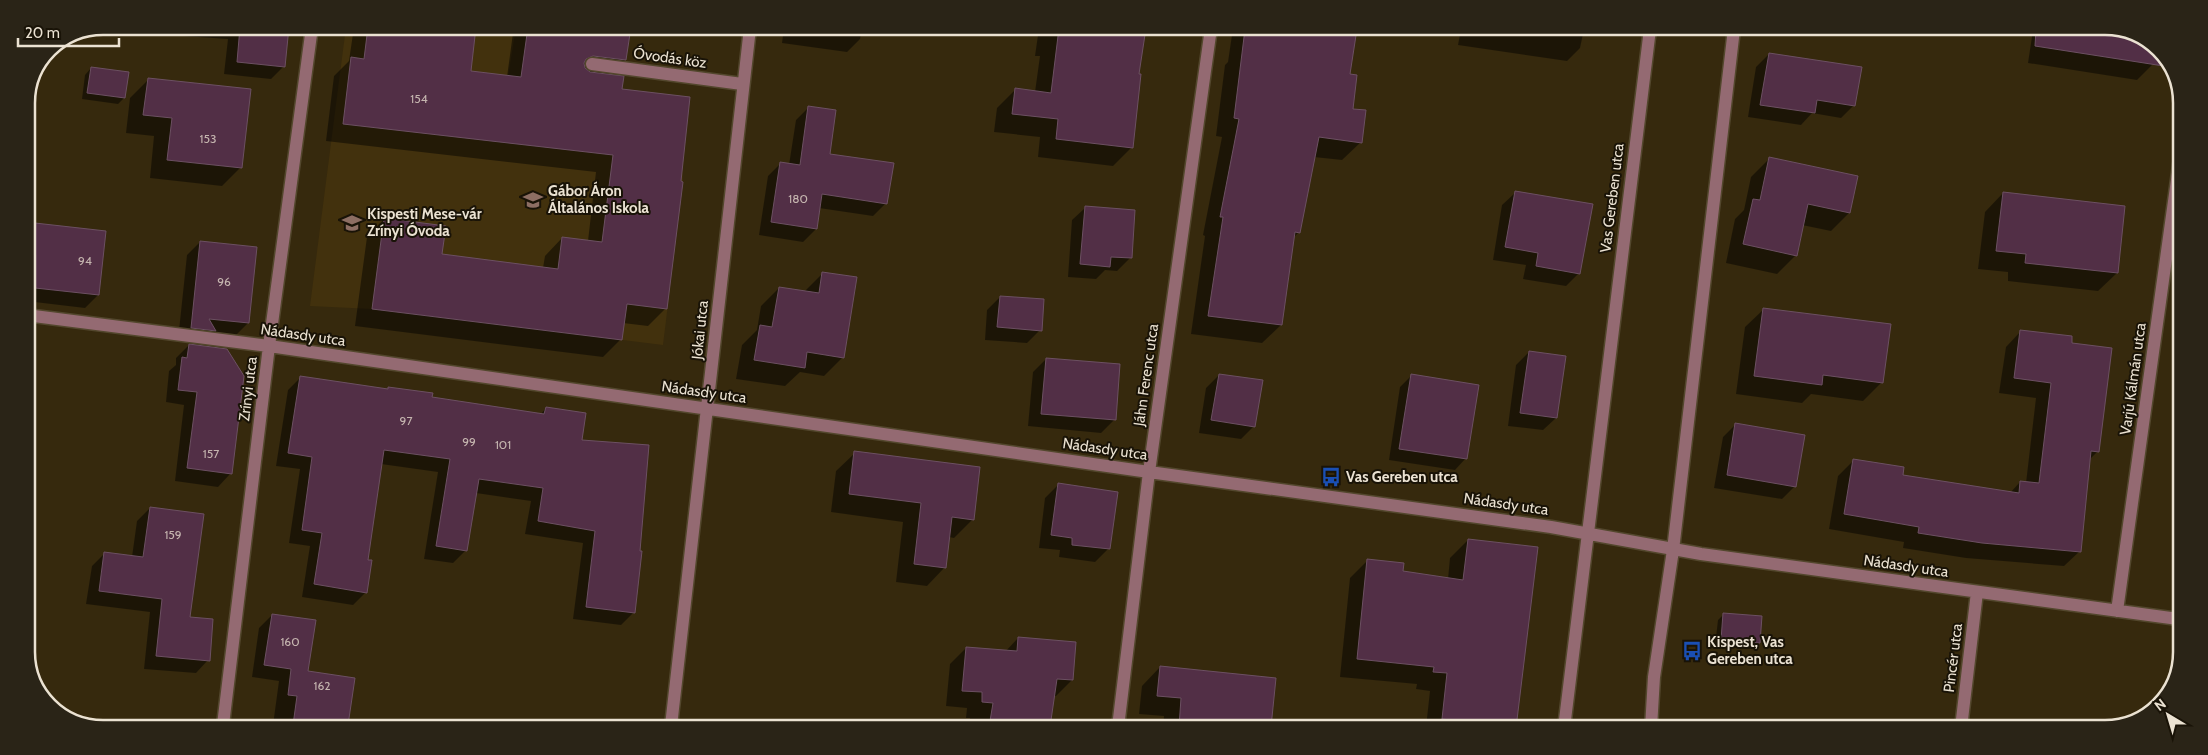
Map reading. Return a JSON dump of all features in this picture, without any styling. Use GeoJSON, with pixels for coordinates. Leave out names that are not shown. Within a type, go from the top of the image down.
{"type":"FeatureCollection","features":[{"type":"Feature","properties":{"kind":"street","name":"Zrínyi utca"},"geometry":{"type":"LineString","coordinates":[[224,720],[269,346],[311,35]]}},
{"type":"Feature","properties":{"kind":"street","name":"Jókai utca"},"geometry":{"type":"LineString","coordinates":[[672,720],[749,35]]}},
{"type":"Feature","properties":{"kind":"street","name":"Jáhn Ferenc utca"},"geometry":{"type":"LineString","coordinates":[[1119,720],[1149,472],[1210,35]]}},
{"type":"Feature","properties":{"kind":"street","name":"Vas Gereben utca"},"geometry":{"type":"LineString","coordinates":[[1565,720],[1649,35]]}},
{"type":"Feature","properties":{"kind":"street"},"geometry":{"type":"LineString","coordinates":[[1651,720],[1654,677],[1673,550],[1733,35]]}},
{"type":"Feature","properties":{"kind":"street","name":"Óvodás köz"},"geometry":{"type":"LineString","coordinates":[[592,64],[742,84]]}},
{"type":"Feature","properties":{"kind":"street","name":"Varjú Kálmán utca"},"geometry":{"type":"LineString","coordinates":[[2117,610],[2173,208]]}},
{"type":"Feature","properties":{"kind":"street","name":"Nádasdy utca"},"geometry":{"type":"LineString","coordinates":[[35,316],[269,346],[708,410],[1587,532],[1673,550],[2173,618]]}},
{"type":"Feature","properties":{"kind":"street","name":"Pincér utca"},"geometry":{"type":"LineString","coordinates":[[1962,720],[1977,592]]}},
{"type":"Feature","properties":{"kind":"shaded area","name":"Gábor Áron Általános Iskola"},"geometry":{"type":"Polygon","coordinates":[[[345,35],[515,35],[508,77],[690,97],[682,168],[683,182],[663,345],[372,309],[310,306],[345,35]]]}},
{"type":"Feature","properties":{"kind":"building"},"geometry":{"type":"Polygon","coordinates":[[[239,35],[288,35],[285,67],[237,62],[239,35]]]}},
{"type":"Feature","properties":{"kind":"building","name":"Gábor Áron Általános Iskola"},"geometry":{"type":"Polygon","coordinates":[[[367,35],[475,35],[471,71],[521,77],[527,35],[630,35],[626,60],[593,56],[586,59],[584,63],[585,68],[590,72],[624,76],[622,89],[690,97],[681,181],[683,182],[667,309],[627,304],[622,340],[372,309],[384,218],[446,226],[442,254],[558,269],[562,237],[602,242],[613,155],[343,124],[351,57],[364,59],[367,35]]]}},
{"type":"Feature","properties":{"kind":"building"},"geometry":{"type":"Polygon","coordinates":[[[1058,35],[1145,35],[1139,74],[1141,74],[1133,148],[1056,139],[1058,119],[1012,114],[1015,88],[1051,93],[1058,35]]]}},
{"type":"Feature","properties":{"kind":"building"},"geometry":{"type":"Polygon","coordinates":[[[1244,35],[1356,35],[1350,74],[1357,75],[1353,109],[1366,110],[1362,143],[1319,137],[1300,233],[1295,232],[1282,325],[1208,316],[1223,217],[1220,217],[1239,119],[1234,118],[1244,35]]]}},
{"type":"Feature","properties":{"kind":"building"},"geometry":{"type":"Polygon","coordinates":[[[2036,35],[2113,36],[2139,44],[2153,55],[2162,66],[2035,46],[2036,35]]]}},
{"type":"Feature","properties":{"kind":"building"},"geometry":{"type":"Polygon","coordinates":[[[1769,53],[1862,67],[1855,106],[1817,100],[1815,113],[1760,105],[1769,53]]]}},
{"type":"Feature","properties":{"kind":"building"},"geometry":{"type":"Polygon","coordinates":[[[91,67],[129,72],[125,98],[87,93],[91,67]]]}},
{"type":"Feature","properties":{"kind":"building"},"geometry":{"type":"Polygon","coordinates":[[[148,78],[251,89],[242,168],[167,160],[172,118],[143,115],[148,78]]]}},
{"type":"Feature","properties":{"kind":"building"},"geometry":{"type":"Polygon","coordinates":[[[808,106],[836,110],[830,154],[894,163],[887,204],[822,194],[817,229],[771,222],[780,162],[800,165],[808,106]]]}},
{"type":"Feature","properties":{"kind":"building"},"geometry":{"type":"Polygon","coordinates":[[[1769,157],[1858,176],[1850,213],[1808,204],[1797,256],[1743,244],[1753,199],[1760,200],[1769,157]]]}},
{"type":"Feature","properties":{"kind":"building"},"geometry":{"type":"Polygon","coordinates":[[[1515,191],[1593,204],[1580,274],[1536,266],[1538,253],[1505,247],[1515,191]]]}},
{"type":"Feature","properties":{"kind":"building"},"geometry":{"type":"Polygon","coordinates":[[[2003,192],[2125,206],[2118,273],[2025,263],[2026,254],[1996,251],[2003,192]]]}},
{"type":"Feature","properties":{"kind":"building"},"geometry":{"type":"Polygon","coordinates":[[[1085,206],[1135,210],[1132,258],[1111,257],[1110,267],[1080,264],[1085,206]]]}},
{"type":"Feature","properties":{"kind":"building"},"geometry":{"type":"Polygon","coordinates":[[[35,223],[106,231],[99,295],[35,288],[35,223]]]}},
{"type":"Feature","properties":{"kind":"building"},"geometry":{"type":"Polygon","coordinates":[[[200,241],[257,247],[249,323],[209,319],[216,331],[191,328],[200,241]]]}},
{"type":"Feature","properties":{"kind":"building"},"geometry":{"type":"Polygon","coordinates":[[[822,272],[857,277],[844,358],[807,352],[805,368],[754,360],[760,325],[772,327],[779,287],[819,293],[822,272]]]}},
{"type":"Feature","properties":{"kind":"building"},"geometry":{"type":"Polygon","coordinates":[[[1000,296],[1044,299],[1042,331],[997,327],[1000,296]]]}},
{"type":"Feature","properties":{"kind":"building"},"geometry":{"type":"Polygon","coordinates":[[[1763,308],[1891,324],[1883,383],[1823,375],[1822,385],[1754,376],[1763,308]]]}},
{"type":"Feature","properties":{"kind":"building"},"geometry":{"type":"Polygon","coordinates":[[[2020,330],[2072,336],[2072,343],[2112,348],[2099,452],[2091,451],[2081,552],[1982,543],[1918,533],[1919,527],[1844,514],[1853,459],[1904,467],[1903,475],[2019,493],[2020,481],[2039,483],[2051,383],[2014,378],[2020,330]]]}},
{"type":"Feature","properties":{"kind":"building"},"geometry":{"type":"Polygon","coordinates":[[[189,344],[227,349],[244,376],[232,474],[187,468],[197,392],[178,390],[182,357],[187,358],[189,344]]]}},
{"type":"Feature","properties":{"kind":"building"},"geometry":{"type":"Polygon","coordinates":[[[1529,351],[1566,356],[1557,418],[1520,413],[1529,351]]]}},
{"type":"Feature","properties":{"kind":"building"},"geometry":{"type":"Polygon","coordinates":[[[1046,358],[1120,364],[1116,420],[1041,414],[1046,358]]]}},
{"type":"Feature","properties":{"kind":"building"},"geometry":{"type":"Polygon","coordinates":[[[1219,374],[1263,380],[1255,427],[1211,420],[1219,374]]]}},
{"type":"Feature","properties":{"kind":"building"},"geometry":{"type":"Polygon","coordinates":[[[1411,374],[1479,385],[1467,459],[1399,449],[1411,374]]]}},
{"type":"Feature","properties":{"kind":"building"},"geometry":{"type":"Polygon","coordinates":[[[300,376],[388,389],[388,387],[433,393],[432,397],[544,414],[546,407],[586,413],[582,440],[649,445],[640,551],[642,551],[635,613],[586,607],[595,531],[538,521],[543,488],[479,479],[467,551],[436,546],[450,459],[384,450],[368,560],[372,560],[367,593],[314,584],[322,533],[302,530],[312,457],[288,453],[300,376]]]}},
{"type":"Feature","properties":{"kind":"building"},"geometry":{"type":"Polygon","coordinates":[[[1735,423],[1805,435],[1796,487],[1727,475],[1735,423]]]}},
{"type":"Feature","properties":{"kind":"building"},"geometry":{"type":"Polygon","coordinates":[[[854,451],[980,467],[974,520],[952,517],[946,568],[914,564],[921,503],[849,494],[854,451]]]}},
{"type":"Feature","properties":{"kind":"building"},"geometry":{"type":"Polygon","coordinates":[[[1058,483],[1118,492],[1110,549],[1072,545],[1072,538],[1051,535],[1058,483]]]}},
{"type":"Feature","properties":{"kind":"building"},"geometry":{"type":"Polygon","coordinates":[[[150,507],[204,514],[190,617],[213,619],[210,661],[156,656],[162,599],[99,591],[104,552],[143,557],[150,507]]]}},
{"type":"Feature","properties":{"kind":"building"},"geometry":{"type":"Polygon","coordinates":[[[1468,539],[1538,547],[1517,720],[1442,719],[1447,673],[1433,672],[1434,667],[1357,659],[1367,559],[1404,563],[1403,571],[1463,580],[1468,539]]]}},
{"type":"Feature","properties":{"kind":"building"},"geometry":{"type":"Polygon","coordinates":[[[1723,613],[1762,616],[1760,643],[1721,640],[1723,613]]]}},
{"type":"Feature","properties":{"kind":"building"},"geometry":{"type":"Polygon","coordinates":[[[272,614],[316,620],[308,671],[355,678],[349,720],[294,720],[297,696],[288,695],[291,669],[264,665],[272,614]]]}},
{"type":"Feature","properties":{"kind":"building"},"geometry":{"type":"Polygon","coordinates":[[[1018,637],[1076,642],[1073,680],[1057,679],[1051,720],[990,720],[993,703],[982,702],[982,692],[962,691],[966,647],[1017,651],[1018,637]]]}},
{"type":"Feature","properties":{"kind":"building"},"geometry":{"type":"Polygon","coordinates":[[[1160,666],[1276,678],[1272,720],[1179,720],[1181,698],[1157,696],[1160,666]]]}},
{"type":"Feature","properties":{"kind":"place","name":"Gábor Áron Általános Iskola"},"geometry":{"type":"Point","coordinates":[533,200]}},
{"type":"Feature","properties":{"kind":"place","name":"Kispesti Mese-vár Zrínyi Óvoda"},"geometry":{"type":"Point","coordinates":[352,223]}},
{"type":"Feature","properties":{"kind":"place","name":"Vas Gereben utca"},"geometry":{"type":"Point","coordinates":[1331,477]}},
{"type":"Feature","properties":{"kind":"place","name":"Kispest, Vas Gereben utca"},"geometry":{"type":"Point","coordinates":[1692,651]}}]}
